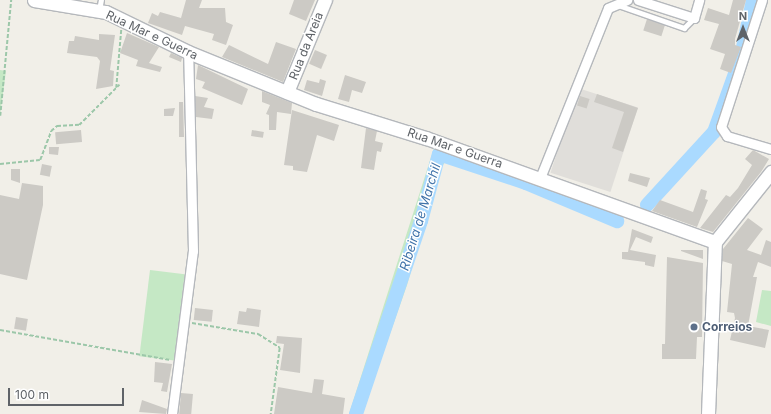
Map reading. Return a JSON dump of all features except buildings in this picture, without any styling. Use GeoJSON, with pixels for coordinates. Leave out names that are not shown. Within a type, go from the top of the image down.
{"type":"FeatureCollection","features":[{"type":"Feature","properties":{"kind":"street","name":"Rua Mar e Guerra"},"geometry":{"type":"LineString","coordinates":[[34,0],[100,5],[122,19],[188,52],[287,92],[540,178],[715,242]]}},
{"type":"Feature","properties":{"kind":"street","name":"Rua da Areia"},"geometry":{"type":"LineString","coordinates":[[287,92],[325,0]]}},
{"type":"Feature","properties":{"kind":"street"},"geometry":{"type":"LineString","coordinates":[[540,178],[608,8],[615,3],[627,0]]}},
{"type":"Feature","properties":{"kind":"street"},"geometry":{"type":"LineString","coordinates":[[638,0],[694,18],[699,0]]}},
{"type":"Feature","properties":{"kind":"street"},"geometry":{"type":"LineString","coordinates":[[762,0],[721,127],[727,136],[771,149]]}},
{"type":"Feature","properties":{"kind":"street"},"geometry":{"type":"LineString","coordinates":[[172,414],[186,322],[193,251],[188,52]]}},
{"type":"Feature","properties":{"kind":"street"},"geometry":{"type":"LineString","coordinates":[[708,414],[715,242],[771,172]]}},
{"type":"Feature","properties":{"kind":"lane"},"geometry":{"type":"LineString","coordinates":[[615,3],[684,28],[694,18]]}},
{"type":"Feature","properties":{"kind":"path"},"geometry":{"type":"LineString","coordinates":[[0,116],[11,0]]}},
{"type":"Feature","properties":{"kind":"path"},"geometry":{"type":"LineString","coordinates":[[116,88],[122,19]]}},
{"type":"Feature","properties":{"kind":"path"},"geometry":{"type":"LineString","coordinates":[[0,164],[40,160],[51,131],[57,126],[79,125],[120,85]]}},
{"type":"Feature","properties":{"kind":"path"},"geometry":{"type":"LineString","coordinates":[[186,322],[258,334],[280,348],[271,414]]}},
{"type":"Feature","properties":{"kind":"path"},"geometry":{"type":"LineString","coordinates":[[0,330],[180,362]]}},
{"type":"Feature","properties":{"kind":"shaded area"},"geometry":{"type":"Polygon","coordinates":[[[578,88],[638,107],[610,192],[550,173],[578,88]]]}},
{"type":"Feature","properties":{"kind":"green space"},"geometry":{"type":"Polygon","coordinates":[[[0,70],[6,71],[0,116],[0,70]]]}},
{"type":"Feature","properties":{"kind":"green space"},"geometry":{"type":"Polygon","coordinates":[[[434,148],[449,150],[447,160],[442,166],[407,285],[362,414],[349,414],[434,148]]]}},
{"type":"Feature","properties":{"kind":"green space"},"geometry":{"type":"Polygon","coordinates":[[[150,270],[185,274],[174,361],[139,356],[150,270]]]}},
{"type":"Feature","properties":{"kind":"green space"},"geometry":{"type":"Polygon","coordinates":[[[762,290],[771,291],[771,326],[756,322],[762,290]]]}},
{"type":"Feature","properties":{"kind":"waterway"},"geometry":{"type":"LineString","coordinates":[[647,205],[714,132],[741,57],[753,0]]}},
{"type":"Feature","properties":{"kind":"waterway","name":"Ribeira de Marchil"},"geometry":{"type":"LineString","coordinates":[[356,414],[421,221],[439,154],[526,183],[617,221]]}},
{"type":"Feature","properties":{"kind":"place","name":"Correios"},"geometry":{"type":"Point","coordinates":[694,327]}}]}
